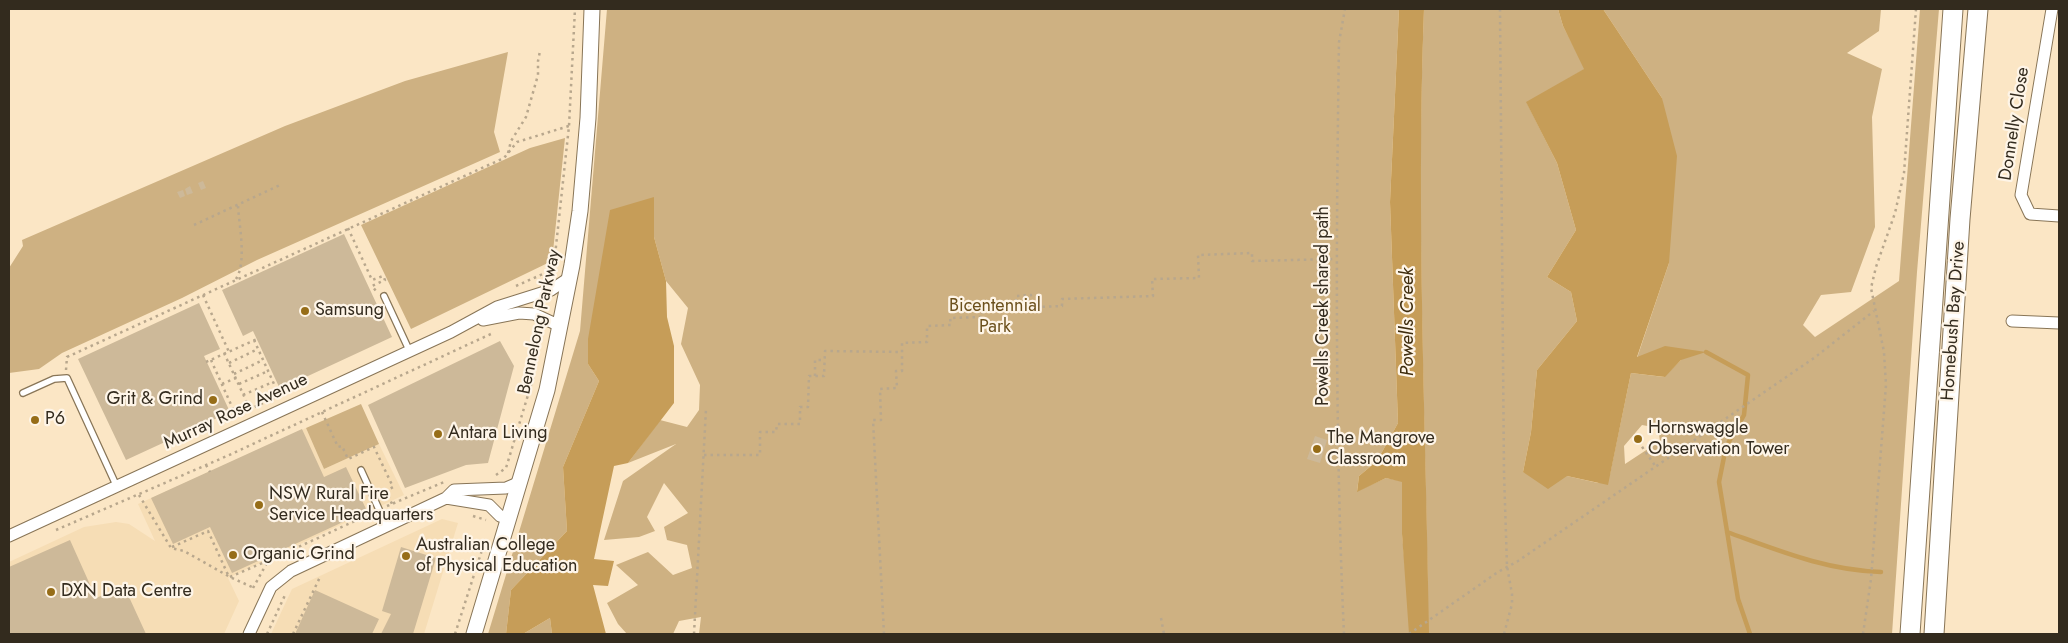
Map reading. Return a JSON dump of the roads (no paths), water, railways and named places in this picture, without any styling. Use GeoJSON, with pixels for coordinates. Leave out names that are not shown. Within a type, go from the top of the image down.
{"type":"FeatureCollection","features":[{"type":"Feature","properties":{"kind":"highway","name":"Homebush Bay Drive"},"geometry":{"type":"LineString","coordinates":[[1910,634],[1953,9]]}},
{"type":"Feature","properties":{"kind":"highway","name":"Homebush Bay Drive"},"geometry":{"type":"LineString","coordinates":[[1934,634],[1960,219],[1978,9]]}},
{"type":"Feature","properties":{"kind":"highway"},"geometry":{"type":"LineString","coordinates":[[1960,219],[1975,166],[1991,9]]}},
{"type":"Feature","properties":{"kind":"street","name":"Bennelong Parkway"},"geometry":{"type":"LineString","coordinates":[[474,634],[547,390],[560,326],[580,211],[588,127],[592,9]]}},
{"type":"Feature","properties":{"kind":"street","name":"Donnelly Close"},"geometry":{"type":"LineString","coordinates":[[2052,9],[2021,195],[2030,214],[2059,216]]}},
{"type":"Feature","properties":{"kind":"street","name":"Murray Rose Avenue"},"geometry":{"type":"LineString","coordinates":[[9,536],[410,352],[477,320],[498,307],[551,290],[569,278]]}},
{"type":"Feature","properties":{"kind":"street","name":"Murray Rose Avenue"},"geometry":{"type":"LineString","coordinates":[[477,320],[485,321],[500,315],[519,312],[534,314],[560,326]]}},
{"type":"Feature","properties":{"kind":"street"},"geometry":{"type":"LineString","coordinates":[[2012,321],[2059,324]]}},
{"type":"Feature","properties":{"kind":"street"},"geometry":{"type":"LineString","coordinates":[[249,634],[267,595],[278,580],[291,571],[446,498],[454,490],[506,488],[520,482]]}},
{"type":"Feature","properties":{"kind":"street"},"geometry":{"type":"LineString","coordinates":[[446,498],[489,505],[500,516],[509,519]]}},
{"type":"Feature","properties":{"kind":"lane"},"geometry":{"type":"LineString","coordinates":[[384,296],[410,352]]}},
{"type":"Feature","properties":{"kind":"lane"},"geometry":{"type":"LineString","coordinates":[[23,393],[54,379],[66,378],[117,487]]}},
{"type":"Feature","properties":{"kind":"lane"},"geometry":{"type":"LineString","coordinates":[[362,470],[388,526]]}},
{"type":"Feature","properties":{"kind":"water","name":"Powells Creek"},"geometry":{"type":"Polygon","coordinates":[[[1399,9],[1424,9],[1421,243],[1429,634],[1409,634],[1402,534],[1402,482],[1386,478],[1357,492],[1359,476],[1377,461],[1398,423],[1390,202],[1399,9]]]}},
{"type":"Feature","properties":{"kind":"water"},"geometry":{"type":"Polygon","coordinates":[[[1558,9],[1603,9],[1662,98],[1677,156],[1669,263],[1637,357],[1665,346],[1706,352],[1681,360],[1665,377],[1631,373],[1608,485],[1567,476],[1548,489],[1523,472],[1531,432],[1537,370],[1577,321],[1571,292],[1547,277],[1576,230],[1557,163],[1526,102],[1584,69],[1563,26],[1558,9]]]}},
{"type":"Feature","properties":{"kind":"water"},"geometry":{"type":"Polygon","coordinates":[[[654,197],[654,237],[666,281],[667,317],[674,346],[674,403],[628,463],[614,466],[594,559],[614,561],[608,586],[593,585],[606,634],[552,634],[550,618],[523,634],[506,634],[511,590],[567,531],[563,467],[599,381],[588,364],[588,339],[610,210],[654,197]]]}},
{"type":"Feature","properties":{"kind":"waterway"},"geometry":{"type":"LineString","coordinates":[[1706,352],[1748,375],[1744,415],[1726,447],[1719,482],[1738,599],[1750,634]]}},
{"type":"Feature","properties":{"kind":"waterway"},"geometry":{"type":"LineString","coordinates":[[1727,532],[1784,552],[1841,568],[1881,572]]}},
{"type":"Feature","properties":{"kind":"place","name":"Samsung"},"geometry":{"type":"Point","coordinates":[305,311]}},
{"type":"Feature","properties":{"kind":"place","name":"Grit & Grind"},"geometry":{"type":"Point","coordinates":[213,400]}},
{"type":"Feature","properties":{"kind":"place","name":"P6"},"geometry":{"type":"Point","coordinates":[35,420]}},
{"type":"Feature","properties":{"kind":"place","name":"Antara Living"},"geometry":{"type":"Point","coordinates":[438,434]}},
{"type":"Feature","properties":{"kind":"place","name":"Hornswaggle Observation Tower"},"geometry":{"type":"Point","coordinates":[1638,439]}},
{"type":"Feature","properties":{"kind":"place","name":"The Mangrove Classroom"},"geometry":{"type":"Point","coordinates":[1317,449]}},
{"type":"Feature","properties":{"kind":"place","name":"NSW Rural Fire Service Headquarters"},"geometry":{"type":"Point","coordinates":[259,505]}},
{"type":"Feature","properties":{"kind":"place","name":"Organic Grind"},"geometry":{"type":"Point","coordinates":[233,555]}},
{"type":"Feature","properties":{"kind":"place","name":"Australian College of Physical Education"},"geometry":{"type":"Point","coordinates":[406,556]}},
{"type":"Feature","properties":{"kind":"place","name":"DXN Data Centre"},"geometry":{"type":"Point","coordinates":[51,592]}},
{"type":"Feature","properties":{"kind":"park label","name":"Bicentennial Park"},"geometry":{"type":"Point","coordinates":[995,317]}}]}
